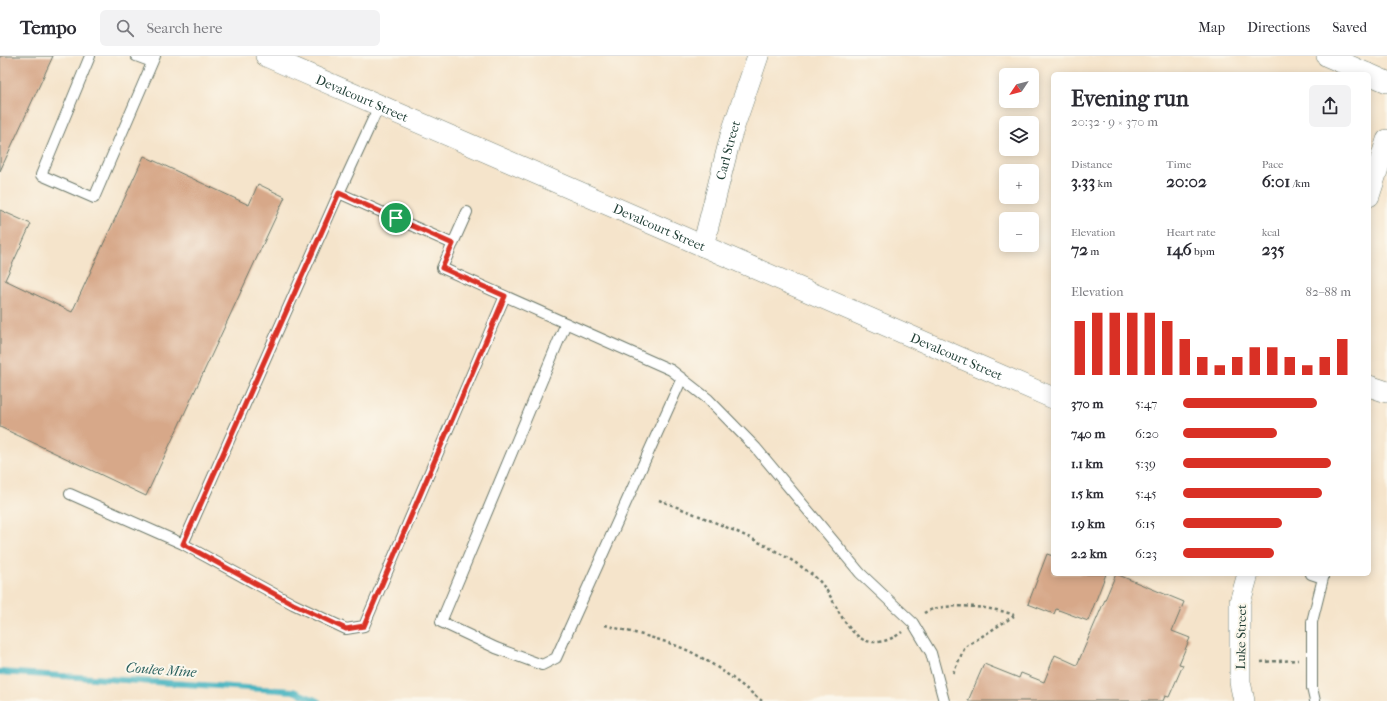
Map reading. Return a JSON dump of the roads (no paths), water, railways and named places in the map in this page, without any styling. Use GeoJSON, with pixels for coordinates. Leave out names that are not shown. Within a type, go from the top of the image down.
{"type":"FeatureCollection","features":[{"type":"Feature","properties":{"kind":"street","name":"Devalcourt Street"},"geometry":{"type":"LineString","coordinates":[[266,56],[1051,397]]}},
{"type":"Feature","properties":{"kind":"street","name":"Carl Street"},"geometry":{"type":"LineString","coordinates":[[703,246],[731,135],[758,56]]}},
{"type":"Feature","properties":{"kind":"street"},"geometry":{"type":"LineString","coordinates":[[1327,56],[1364,72]]}},
{"type":"Feature","properties":{"kind":"street"},"geometry":{"type":"LineString","coordinates":[[1371,75],[1387,82]]}},
{"type":"Feature","properties":{"kind":"street"},"geometry":{"type":"LineString","coordinates":[[1371,190],[1387,140]]}},
{"type":"Feature","properties":{"kind":"street"},"geometry":{"type":"LineString","coordinates":[[1371,387],[1387,392]]}},
{"type":"Feature","properties":{"kind":"street","name":"Luke Street"},"geometry":{"type":"LineString","coordinates":[[1244,701],[1240,682],[1240,602],[1247,576]]}},
{"type":"Feature","properties":{"kind":"lane"},"geometry":{"type":"LineString","coordinates":[[90,56],[40,175],[94,198],[153,59],[136,56]]}},
{"type":"Feature","properties":{"kind":"lane"},"geometry":{"type":"LineString","coordinates":[[183,544],[379,106]]}},
{"type":"Feature","properties":{"kind":"lane"},"geometry":{"type":"LineString","coordinates":[[339,193],[453,244]]}},
{"type":"Feature","properties":{"kind":"lane"},"geometry":{"type":"LineString","coordinates":[[467,212],[442,268],[671,370],[708,399],[756,448],[860,573],[913,623],[931,653],[944,699]]}},
{"type":"Feature","properties":{"kind":"lane"},"geometry":{"type":"LineString","coordinates":[[70,494],[183,544],[293,604],[346,629],[364,626],[505,296]]}},
{"type":"Feature","properties":{"kind":"lane"},"geometry":{"type":"LineString","coordinates":[[566,323],[441,622],[489,644],[542,665],[556,658],[682,378]]}},
{"type":"Feature","properties":{"kind":"lane"},"geometry":{"type":"LineString","coordinates":[[1315,701],[1312,688],[1312,622],[1323,578],[1317,576]]}},
{"type":"Feature","properties":{"kind":"waterway","name":"Coulee Mine"},"geometry":{"type":"LineString","coordinates":[[0,672],[293,691],[318,701]]}}]}
